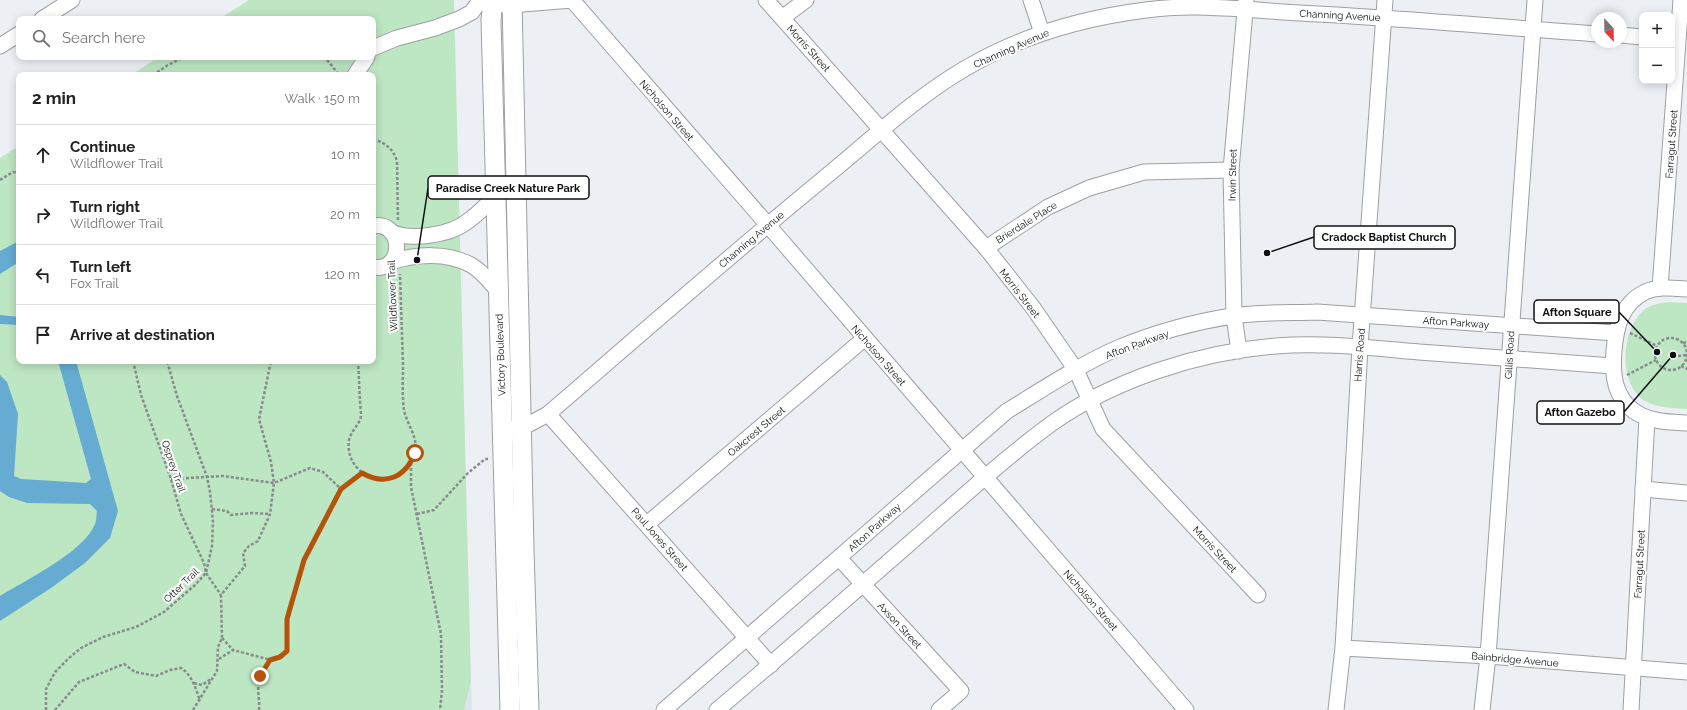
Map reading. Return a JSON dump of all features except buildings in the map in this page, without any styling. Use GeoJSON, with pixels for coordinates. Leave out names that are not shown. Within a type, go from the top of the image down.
{"type":"FeatureCollection","features":[{"type":"Feature","properties":{"kind":"main road","name":"Victory Boulevard"},"geometry":{"type":"LineString","coordinates":[[495,2],[491,20],[510,710]]}},
{"type":"Feature","properties":{"kind":"main road","name":"Victory Boulevard"},"geometry":{"type":"LineString","coordinates":[[495,2],[522,428],[529,710]]}},
{"type":"Feature","properties":{"kind":"street"},"geometry":{"type":"LineString","coordinates":[[47,16],[72,0]]}},
{"type":"Feature","properties":{"kind":"street"},"geometry":{"type":"LineString","coordinates":[[376,47],[397,38],[435,28],[459,19],[495,2],[572,0]]}},
{"type":"Feature","properties":{"kind":"street","name":"Nicholson Street"},"geometry":{"type":"LineString","coordinates":[[572,0],[1186,710]]}},
{"type":"Feature","properties":{"kind":"street","name":"Morris Street"},"geometry":{"type":"LineString","coordinates":[[766,0],[986,248],[1034,309],[1076,370],[1103,429],[1258,595]]}},
{"type":"Feature","properties":{"kind":"street"},"geometry":{"type":"LineString","coordinates":[[782,18],[806,0]]}},
{"type":"Feature","properties":{"kind":"street"},"geometry":{"type":"LineString","coordinates":[[1031,0],[1042,33]]}},
{"type":"Feature","properties":{"kind":"street","name":"Harris Road"},"geometry":{"type":"LineString","coordinates":[[1336,710],[1343,648],[1362,315],[1385,0]]}},
{"type":"Feature","properties":{"kind":"street","name":"Gillis Road"},"geometry":{"type":"LineString","coordinates":[[1482,710],[1488,656],[1535,0]]}},
{"type":"Feature","properties":{"kind":"street","name":"Farragut Street"},"geometry":{"type":"LineString","coordinates":[[1660,288],[1681,0]]}},
{"type":"Feature","properties":{"kind":"street","name":"Channing Avenue"},"geometry":{"type":"LineString","coordinates":[[502,431],[522,428],[548,414],[767,224],[931,91],[966,68],[999,51],[1042,33],[1102,17],[1148,9],[1190,6],[1246,5],[1591,34]]}},
{"type":"Feature","properties":{"kind":"street","name":"Irwin Street"},"geometry":{"type":"LineString","coordinates":[[1239,351],[1234,316],[1231,170],[1246,5]]}},
{"type":"Feature","properties":{"kind":"street"},"geometry":{"type":"LineString","coordinates":[[0,46],[16,36]]}},
{"type":"Feature","properties":{"kind":"street"},"geometry":{"type":"LineString","coordinates":[[1627,36],[1639,37]]}},
{"type":"Feature","properties":{"kind":"street"},"geometry":{"type":"LineString","coordinates":[[357,72],[365,60]]}},
{"type":"Feature","properties":{"kind":"street","name":"Brierdale Place"},"geometry":{"type":"LineString","coordinates":[[986,248],[1048,207],[1088,188],[1144,172],[1231,170]]}},
{"type":"Feature","properties":{"kind":"street"},"geometry":{"type":"LineString","coordinates":[[376,226],[385,227],[395,233],[438,234],[457,228],[468,222],[496,196]]}},
{"type":"Feature","properties":{"kind":"street"},"geometry":{"type":"LineString","coordinates":[[395,233],[398,247],[395,260]]}},
{"type":"Feature","properties":{"kind":"street"},"geometry":{"type":"LineString","coordinates":[[376,267],[384,266],[395,260],[432,256],[459,260],[472,265],[484,275],[498,291]]}},
{"type":"Feature","properties":{"kind":"street"},"geometry":{"type":"LineString","coordinates":[[1687,289],[1660,288],[1645,293],[1633,300],[1624,310],[1618,323],[1615,333],[1613,366],[1614,379],[1618,392],[1626,403],[1636,412],[1647,418],[1661,421],[1687,423]]}},
{"type":"Feature","properties":{"kind":"street","name":"Afton Parkway"},"geometry":{"type":"LineString","coordinates":[[664,710],[1007,411],[1076,370],[1118,348],[1201,322],[1234,316],[1317,312],[1615,333]]}},
{"type":"Feature","properties":{"kind":"street","name":"Oakcrest Street"},"geometry":{"type":"LineString","coordinates":[[647,524],[865,338]]}},
{"type":"Feature","properties":{"kind":"street"},"geometry":{"type":"LineString","coordinates":[[717,710],[771,665],[985,478],[1052,423],[1089,401],[1120,386],[1151,374],[1195,359],[1277,346],[1360,347],[1613,366]]}},
{"type":"Feature","properties":{"kind":"street","name":"Paul Jones Street"},"geometry":{"type":"LineString","coordinates":[[548,414],[771,665]]}},
{"type":"Feature","properties":{"kind":"street","name":"Farragut Street"},"geometry":{"type":"LineString","coordinates":[[1631,710],[1647,418]]}},
{"type":"Feature","properties":{"kind":"street"},"geometry":{"type":"LineString","coordinates":[[1643,489],[1687,492]]}},
{"type":"Feature","properties":{"kind":"street","name":"Axson Street"},"geometry":{"type":"LineString","coordinates":[[839,558],[961,691],[939,710]]}},
{"type":"Feature","properties":{"kind":"street","name":"Bainbridge Avenue"},"geometry":{"type":"LineString","coordinates":[[1343,648],[1488,656],[1634,669],[1687,672]]}},
{"type":"Feature","properties":{"kind":"path"},"geometry":{"type":"LineString","coordinates":[[158,72],[178,60]]}},
{"type":"Feature","properties":{"kind":"path"},"geometry":{"type":"LineString","coordinates":[[327,60],[337,72]]}},
{"type":"Feature","properties":{"kind":"path"},"geometry":{"type":"LineString","coordinates":[[376,140],[384,142],[394,153],[397,162],[395,233]]}},
{"type":"Feature","properties":{"kind":"path"},"geometry":{"type":"LineString","coordinates":[[0,180],[16,172]]}},
{"type":"Feature","properties":{"kind":"path","name":"Wildflower Trail"},"geometry":{"type":"LineString","coordinates":[[395,260],[404,408],[416,444],[415,453],[411,462],[412,487],[441,634],[442,677],[440,710]]}},
{"type":"Feature","properties":{"kind":"path"},"geometry":{"type":"LineString","coordinates":[[1674,338],[1683,343],[1686,348],[1687,355],[1681,366],[1672,370],[1662,367],[1656,360],[1655,350],[1657,345],[1665,339],[1674,338]]}},
{"type":"Feature","properties":{"kind":"path"},"geometry":{"type":"LineString","coordinates":[[1683,343],[1687,342]]}},
{"type":"Feature","properties":{"kind":"path"},"geometry":{"type":"LineString","coordinates":[[1678,356],[1687,355]]}},
{"type":"Feature","properties":{"kind":"path","name":"Osprey Trail"},"geometry":{"type":"LineString","coordinates":[[134,364],[141,396],[171,479],[181,514],[204,563],[206,573],[221,595]]}},
{"type":"Feature","properties":{"kind":"path","name":"Otter Trail"},"geometry":{"type":"LineString","coordinates":[[46,710],[46,690],[55,672],[69,658],[81,648],[103,637],[136,627],[164,612],[195,585],[206,573],[212,546],[212,509],[207,477],[179,403],[168,364]]}},
{"type":"Feature","properties":{"kind":"path"},"geometry":{"type":"LineString","coordinates":[[193,710],[200,701],[217,671],[218,647],[222,638],[221,595],[245,566],[243,552],[249,546],[258,541],[270,514],[274,483],[271,462],[260,419],[270,364]]}},
{"type":"Feature","properties":{"kind":"path"},"geometry":{"type":"LineString","coordinates":[[358,364],[361,417],[349,438],[348,448],[350,457],[355,466],[362,473],[379,479],[389,479],[398,476],[411,462]]}},
{"type":"Feature","properties":{"kind":"path"},"geometry":{"type":"LineString","coordinates":[[1681,366],[1687,369]]}},
{"type":"Feature","properties":{"kind":"path"},"geometry":{"type":"LineString","coordinates":[[417,514],[434,510],[468,474],[485,459],[491,459]]}},
{"type":"Feature","properties":{"kind":"path"},"geometry":{"type":"LineString","coordinates":[[171,479],[223,476],[274,483],[310,468],[323,472],[341,489]]}},
{"type":"Feature","properties":{"kind":"path"},"geometry":{"type":"LineString","coordinates":[[222,638],[233,650],[270,660],[280,657],[287,651],[287,619],[304,560],[341,489],[362,473]]}},
{"type":"Feature","properties":{"kind":"path"},"geometry":{"type":"LineString","coordinates":[[212,509],[227,511],[231,515],[252,513],[270,514]]}},
{"type":"Feature","properties":{"kind":"path"},"geometry":{"type":"LineString","coordinates":[[218,659],[233,650]]}},
{"type":"Feature","properties":{"kind":"path"},"geometry":{"type":"LineString","coordinates":[[259,710],[260,702],[258,688],[260,676],[270,660]]}},
{"type":"Feature","properties":{"kind":"path"},"geometry":{"type":"LineString","coordinates":[[55,710],[79,682],[124,664],[135,672],[156,676],[170,670],[181,668],[187,671],[194,683],[200,701]]}},
{"type":"Feature","properties":{"kind":"path"},"geometry":{"type":"LineString","coordinates":[[194,683],[202,685],[212,678]]}},
{"type":"Feature","properties":{"kind":"shaded area"},"geometry":{"type":"Polygon","coordinates":[[[471,682],[472,710],[464,710],[471,682]]]}},
{"type":"Feature","properties":{"kind":"green space"},"geometry":{"type":"Polygon","coordinates":[[[249,0],[454,0],[471,682],[464,710],[0,710],[0,158],[16,148],[16,364],[376,364],[376,72],[136,72],[154,60],[376,60],[376,16],[224,16],[249,0]]]}},
{"type":"Feature","properties":{"kind":"green space"},"geometry":{"type":"Polygon","coordinates":[[[1659,303],[1687,303],[1687,409],[1660,406],[1645,401],[1636,393],[1630,383],[1627,371],[1627,344],[1635,321],[1648,307],[1659,303]]]}},
{"type":"Feature","properties":{"kind":"water"},"geometry":{"type":"Polygon","coordinates":[[[16,243],[16,264],[0,274],[0,251],[16,243]]]}},
{"type":"Feature","properties":{"kind":"water"},"geometry":{"type":"Polygon","coordinates":[[[0,315],[16,317],[16,325],[0,324],[0,315]]]}},
{"type":"Feature","properties":{"kind":"water"},"geometry":{"type":"Polygon","coordinates":[[[59,364],[77,364],[118,511],[110,538],[85,563],[51,588],[0,621],[0,596],[39,574],[79,545],[89,534],[95,524],[97,511],[90,504],[27,503],[9,497],[0,491],[0,375],[7,382],[18,414],[14,476],[21,479],[86,483],[91,479],[59,364]]]}},
{"type":"Feature","properties":{"kind":"place","name":"Cradock Baptist Church"},"geometry":{"type":"Point","coordinates":[1267,253]}},
{"type":"Feature","properties":{"kind":"place","name":"Paradise Creek Nature Park"},"geometry":{"type":"Point","coordinates":[417,260]}},
{"type":"Feature","properties":{"kind":"place","name":"Afton Square"},"geometry":{"type":"Point","coordinates":[1657,352]}},
{"type":"Feature","properties":{"kind":"place","name":"Afton Gazebo"},"geometry":{"type":"Point","coordinates":[1673,355]}},
{"type":"Feature","properties":{"kind":"route"},"geometry":{"type":"LineString","coordinates":[[260,676],[270,660],[280,657],[287,651],[287,619],[304,560],[341,489],[362,473],[379,479],[389,479],[398,476],[411,462],[415,453]]}}]}
